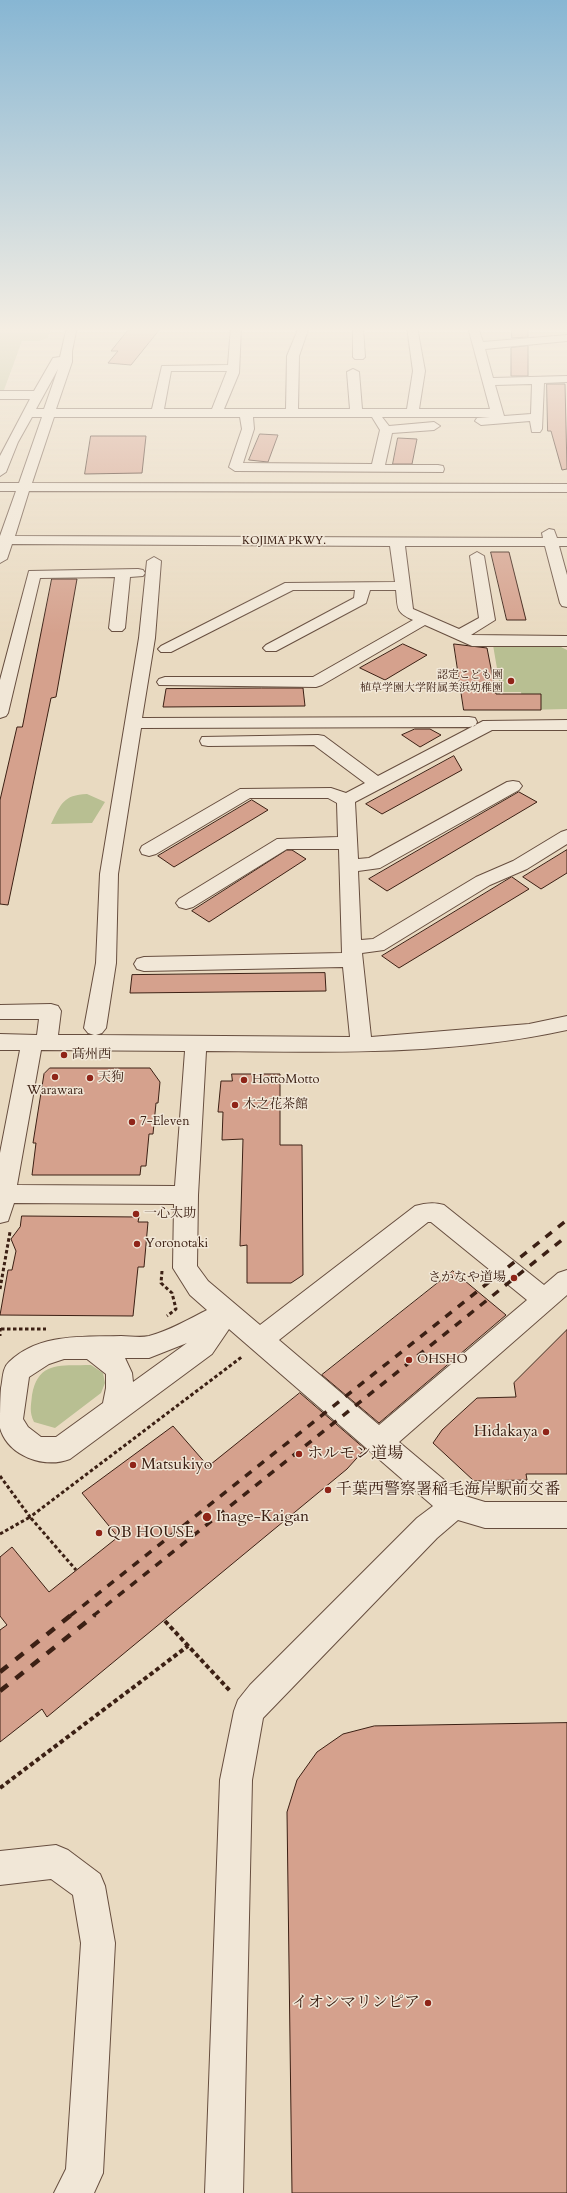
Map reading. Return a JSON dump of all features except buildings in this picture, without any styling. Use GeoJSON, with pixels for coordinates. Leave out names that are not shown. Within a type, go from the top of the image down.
{"type":"FeatureCollection","features":[{"type":"Feature","properties":{"kind":"street"},"geometry":{"type":"LineString","coordinates":[[0,472],[12,442],[19,429]]}},
{"type":"Feature","properties":{"kind":"street"},"geometry":{"type":"LineString","coordinates":[[0,559],[4,536],[24,487],[43,429]]}},
{"type":"Feature","properties":{"kind":"street"},"geometry":{"type":"LineString","coordinates":[[248,429],[235,467],[378,467],[411,470],[438,469]]}},
{"type":"Feature","properties":{"kind":"street"},"geometry":{"type":"LineString","coordinates":[[378,467],[386,430],[391,429]]}},
{"type":"Feature","properties":{"kind":"street"},"geometry":{"type":"LineString","coordinates":[[0,487],[567,488]]}},
{"type":"Feature","properties":{"kind":"street","name":"KOJIMA PKWY."},"geometry":{"type":"LineString","coordinates":[[4,536],[147,541],[397,542],[550,538],[567,534]]}},
{"type":"Feature","properties":{"kind":"street","name":"KOJIMA PKWY."},"geometry":{"type":"LineString","coordinates":[[4,536],[550,538],[567,542]]}},
{"type":"Feature","properties":{"kind":"street"},"geometry":{"type":"LineString","coordinates":[[550,538],[567,603]]}},
{"type":"Feature","properties":{"kind":"street"},"geometry":{"type":"LineString","coordinates":[[0,713],[34,574],[140,573],[147,541]]}},
{"type":"Feature","properties":{"kind":"street"},"geometry":{"type":"LineString","coordinates":[[397,542],[406,611],[472,641],[567,641]]}},
{"type":"Feature","properties":{"kind":"street"},"geometry":{"type":"LineString","coordinates":[[460,635],[487,620],[477,556]]}},
{"type":"Feature","properties":{"kind":"street"},"geometry":{"type":"LineString","coordinates":[[95,1028],[106,963],[109,874],[147,638],[154,561]]}},
{"type":"Feature","properties":{"kind":"street"},"geometry":{"type":"LineString","coordinates":[[117,628],[123,573]]}},
{"type":"Feature","properties":{"kind":"street"},"geometry":{"type":"LineString","coordinates":[[166,649],[290,586],[403,586]]}},
{"type":"Feature","properties":{"kind":"street"},"geometry":{"type":"LineString","coordinates":[[271,648],[361,600],[363,586]]}},
{"type":"Feature","properties":{"kind":"street"},"geometry":{"type":"LineString","coordinates":[[165,682],[316,682],[425,619]]}},
{"type":"Feature","properties":{"kind":"street"},"geometry":{"type":"LineString","coordinates":[[133,723],[469,722]]}},
{"type":"Feature","properties":{"kind":"street"},"geometry":{"type":"LineString","coordinates":[[346,800],[489,725],[567,725]]}},
{"type":"Feature","properties":{"kind":"street"},"geometry":{"type":"LineString","coordinates":[[208,741],[318,740],[378,784]]}},
{"type":"Feature","properties":{"kind":"street"},"geometry":{"type":"LineString","coordinates":[[349,866],[373,864],[513,786]]}},
{"type":"Feature","properties":{"kind":"street"},"geometry":{"type":"LineString","coordinates":[[149,850],[246,793],[331,793],[346,800]]}},
{"type":"Feature","properties":{"kind":"street"},"geometry":{"type":"LineString","coordinates":[[346,800],[352,954],[361,1045]]}},
{"type":"Feature","properties":{"kind":"street"},"geometry":{"type":"LineString","coordinates":[[144,964],[352,954],[377,945],[483,881],[520,865],[567,836]]}},
{"type":"Feature","properties":{"kind":"street"},"geometry":{"type":"LineString","coordinates":[[186,903],[283,843],[348,843]]}},
{"type":"Feature","properties":{"kind":"street"},"geometry":{"type":"LineString","coordinates":[[0,1012],[51,1011],[39,1043],[4,1213],[186,1195]]}},
{"type":"Feature","properties":{"kind":"street"},"geometry":{"type":"LineString","coordinates":[[0,1042],[361,1045],[528,1031],[567,1023]]}},
{"type":"Feature","properties":{"kind":"street"},"geometry":{"type":"LineString","coordinates":[[196,1043],[186,1195],[185,1268],[199,1288],[227,1312],[254,1350],[380,1441],[454,1506],[485,1515],[567,1515]]}},
{"type":"Feature","properties":{"kind":"street"},"geometry":{"type":"LineString","coordinates":[[254,1350],[423,1213],[436,1212],[545,1300]]}},
{"type":"Feature","properties":{"kind":"street"},"geometry":{"type":"LineString","coordinates":[[380,1441],[567,1280]]}},
{"type":"Feature","properties":{"kind":"street"},"geometry":{"type":"LineString","coordinates":[[227,1312],[203,1346],[60,1450],[37,1449],[18,1436],[10,1420],[17,1371],[41,1354],[64,1348],[150,1347],[187,1332],[227,1312]]}},
{"type":"Feature","properties":{"kind":"street"},"geometry":{"type":"LineString","coordinates":[[91,1348],[109,1360],[120,1372],[122,1381],[115,1410]]}},
{"type":"Feature","properties":{"kind":"street"},"geometry":{"type":"LineString","coordinates":[[224,2193],[236,1780],[249,1711],[261,1696],[427,1528],[454,1506]]}},
{"type":"Feature","properties":{"kind":"street"},"geometry":{"type":"LineString","coordinates":[[0,1868],[56,1862],[88,1886],[98,1943],[84,2173],[73,2193]]}},
{"type":"Feature","properties":{"kind":"path"},"geometry":{"type":"LineString","coordinates":[[0,1289],[4,1213]]}},
{"type":"Feature","properties":{"kind":"path"},"geometry":{"type":"LineString","coordinates":[[162,1269],[161,1283],[172,1293],[176,1309],[165,1317]]}},
{"type":"Feature","properties":{"kind":"path"},"geometry":{"type":"LineString","coordinates":[[0,1336],[0,1329],[48,1329]]}},
{"type":"Feature","properties":{"kind":"path"},"geometry":{"type":"LineString","coordinates":[[0,1534],[30,1517],[230,1364],[254,1350]]}},
{"type":"Feature","properties":{"kind":"path"},"geometry":{"type":"LineString","coordinates":[[0,1476],[30,1517],[76,1570]]}},
{"type":"Feature","properties":{"kind":"path"},"geometry":{"type":"LineString","coordinates":[[165,1621],[249,1711]]}},
{"type":"Feature","properties":{"kind":"path"},"geometry":{"type":"LineString","coordinates":[[0,1788],[188,1646]]}},
{"type":"Feature","properties":{"kind":"green space"},"geometry":{"type":"Polygon","coordinates":[[[493,645],[557,645],[567,650],[567,709],[524,710],[521,692],[501,692],[493,645]]]}},
{"type":"Feature","properties":{"kind":"green space"},"geometry":{"type":"Polygon","coordinates":[[[87,794],[105,802],[92,823],[51,824],[57,811],[64,802],[73,796],[87,794]]]}},
{"type":"Feature","properties":{"kind":"green space"},"geometry":{"type":"Polygon","coordinates":[[[91,1365],[103,1373],[105,1383],[101,1393],[55,1428],[34,1422],[31,1412],[32,1395],[35,1384],[46,1370],[61,1366],[91,1365]]]}},
{"type":"Feature","properties":{"kind":"railway"},"geometry":{"type":"LineString","coordinates":[[70,1616],[567,1220]]}},
{"type":"Feature","properties":{"kind":"railway"},"geometry":{"type":"LineString","coordinates":[[93,1616],[567,1236]]}},
{"type":"Feature","properties":{"kind":"railway"},"geometry":{"type":"LineString","coordinates":[[0,1672],[71,1615]]}},
{"type":"Feature","properties":{"kind":"railway"},"geometry":{"type":"LineString","coordinates":[[0,1691],[95,1615]]}},
{"type":"Feature","properties":{"kind":"place","name":"認定こども園 植草学園大学附属美浜幼稚園"},"geometry":{"type":"Point","coordinates":[511,681]}},
{"type":"Feature","properties":{"kind":"place","name":"髙州西"},"geometry":{"type":"Point","coordinates":[64,1055]}},
{"type":"Feature","properties":{"kind":"place","name":"Warawara"},"geometry":{"type":"Point","coordinates":[55,1077]}},
{"type":"Feature","properties":{"kind":"place","name":"天狗"},"geometry":{"type":"Point","coordinates":[90,1078]}},
{"type":"Feature","properties":{"kind":"place","name":"HottoMotto"},"geometry":{"type":"Point","coordinates":[244,1080]}},
{"type":"Feature","properties":{"kind":"place","name":"木之花茶館"},"geometry":{"type":"Point","coordinates":[235,1105]}},
{"type":"Feature","properties":{"kind":"place","name":"7-Eleven"},"geometry":{"type":"Point","coordinates":[132,1122]}},
{"type":"Feature","properties":{"kind":"place","name":"一心太助"},"geometry":{"type":"Point","coordinates":[136,1214]}},
{"type":"Feature","properties":{"kind":"place","name":"Yoronotaki"},"geometry":{"type":"Point","coordinates":[137,1244]}},
{"type":"Feature","properties":{"kind":"place","name":"さかなや道場"},"geometry":{"type":"Point","coordinates":[514,1278]}},
{"type":"Feature","properties":{"kind":"place","name":"OHSHO"},"geometry":{"type":"Point","coordinates":[409,1360]}},
{"type":"Feature","properties":{"kind":"place","name":"Hidakaya"},"geometry":{"type":"Point","coordinates":[546,1432]}},
{"type":"Feature","properties":{"kind":"place","name":"ホルモン道場"},"geometry":{"type":"Point","coordinates":[299,1454]}},
{"type":"Feature","properties":{"kind":"place","name":"Matsukiyo"},"geometry":{"type":"Point","coordinates":[133,1465]}},
{"type":"Feature","properties":{"kind":"place","name":"千葉西警察署稲毛海岸駅前交番"},"geometry":{"type":"Point","coordinates":[328,1490]}},
{"type":"Feature","properties":{"kind":"place","name":"Inage-Kaigan"},"geometry":{"type":"Point","coordinates":[207,1517]}},
{"type":"Feature","properties":{"kind":"place","name":"QB HOUSE"},"geometry":{"type":"Point","coordinates":[99,1533]}},
{"type":"Feature","properties":{"kind":"place","name":"イオンマリンピア"},"geometry":{"type":"Point","coordinates":[428,2003]}}]}
